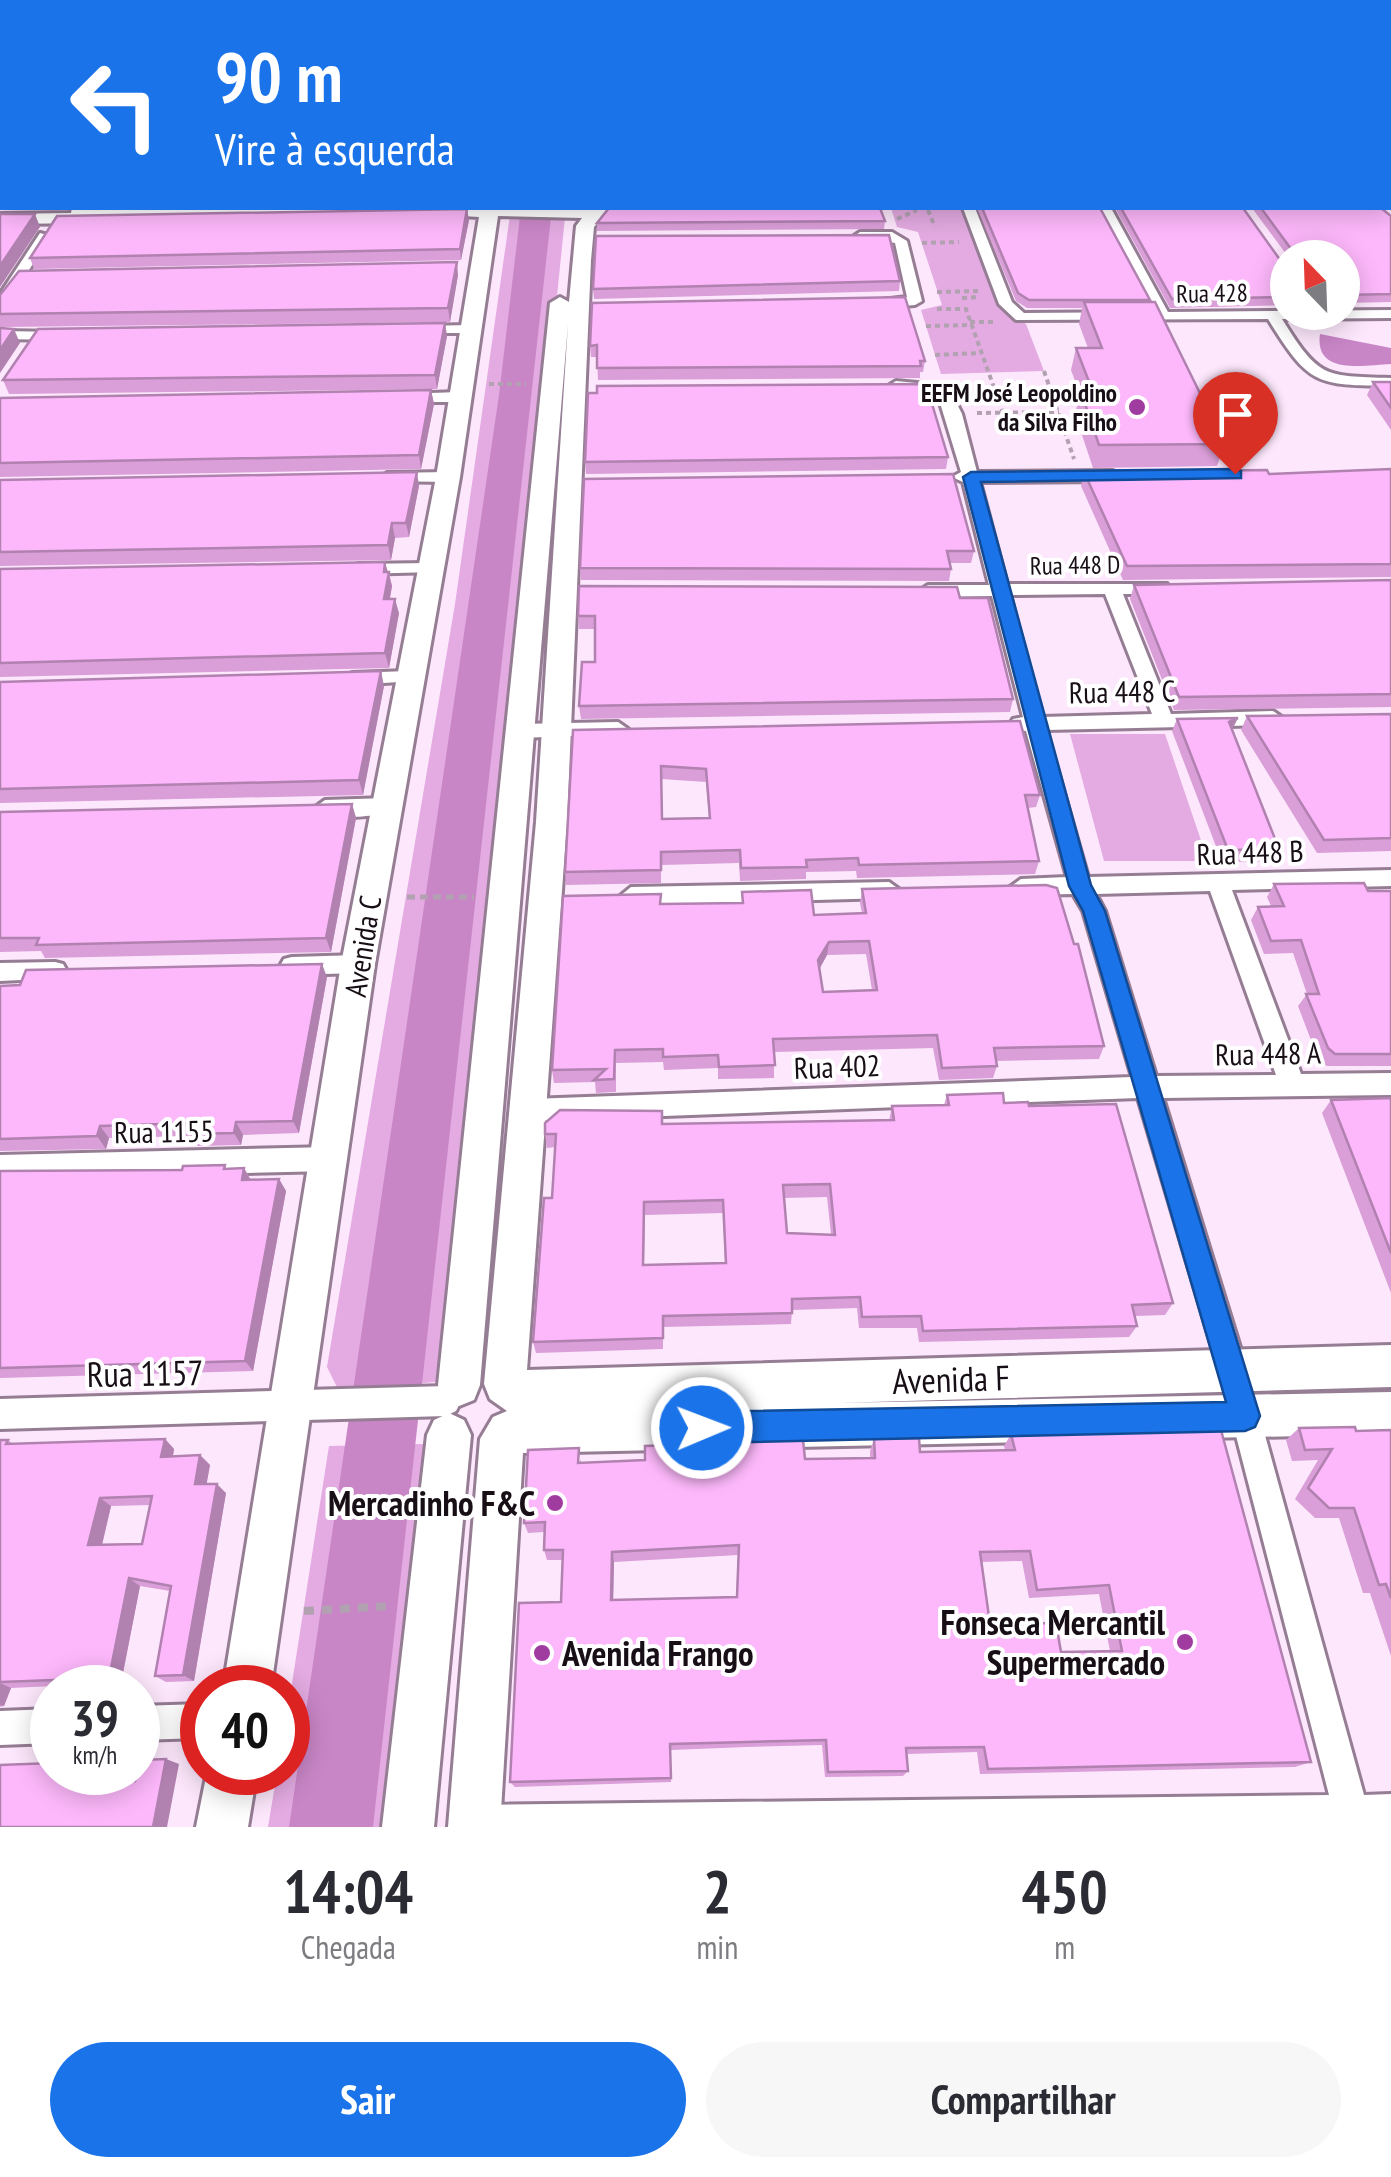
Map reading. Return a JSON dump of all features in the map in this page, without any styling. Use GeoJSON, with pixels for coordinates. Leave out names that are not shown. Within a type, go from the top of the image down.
{"type":"FeatureCollection","features":[{"type":"Feature","properties":{"kind":"street"},"geometry":{"type":"LineString","coordinates":[[0,212],[464,210]]}},
{"type":"Feature","properties":{"kind":"street","name":"Avenida C"},"geometry":{"type":"LineString","coordinates":[[251,1665],[358,964],[408,678],[448,477],[474,391],[472,267],[495,210]]}},
{"type":"Feature","properties":{"kind":"street"},"geometry":{"type":"LineString","coordinates":[[505,210],[584,218]]}},
{"type":"Feature","properties":{"kind":"street","name":"Rua 428"},"geometry":{"type":"LineString","coordinates":[[970,210],[1006,304],[1022,317],[1270,315]]}},
{"type":"Feature","properties":{"kind":"street"},"geometry":{"type":"LineString","coordinates":[[1107,210],[1163,316]]}},
{"type":"Feature","properties":{"kind":"street"},"geometry":{"type":"LineString","coordinates":[[0,220],[183,213]]}},
{"type":"Feature","properties":{"kind":"street"},"geometry":{"type":"LineString","coordinates":[[584,218],[589,307],[584,485],[556,730],[552,898],[530,1110],[474,1825],[1353,1820],[1391,1812]]}},
{"type":"Feature","properties":{"kind":"street"},"geometry":{"type":"LineString","coordinates":[[408,1827],[441,1406],[519,731],[564,244],[584,218]]}},
{"type":"Feature","properties":{"kind":"street"},"geometry":{"type":"LineString","coordinates":[[0,304],[56,219]]}},
{"type":"Feature","properties":{"kind":"street"},"geometry":{"type":"LineString","coordinates":[[847,236],[896,237],[908,271],[915,300],[912,303],[868,304]]}},
{"type":"Feature","properties":{"kind":"street"},"geometry":{"type":"LineString","coordinates":[[17,277],[36,276]]}},
{"type":"Feature","properties":{"kind":"street","name":"Rua 428"},"geometry":{"type":"LineString","coordinates":[[1360,314],[1391,314]]}},
{"type":"Feature","properties":{"kind":"street"},"geometry":{"type":"LineString","coordinates":[[392,330],[471,329]]}},
{"type":"Feature","properties":{"kind":"street"},"geometry":{"type":"LineString","coordinates":[[1282,330],[1309,372],[1326,380],[1391,382]]}},
{"type":"Feature","properties":{"kind":"street"},"geometry":{"type":"LineString","coordinates":[[0,335],[31,343],[75,336]]}},
{"type":"Feature","properties":{"kind":"street"},"geometry":{"type":"LineString","coordinates":[[880,386],[946,391],[954,414],[1034,724],[1080,886],[1094,911],[1233,1370],[1353,1820]]}},
{"type":"Feature","properties":{"kind":"street"},"geometry":{"type":"LineString","coordinates":[[380,399],[474,391]]}},
{"type":"Feature","properties":{"kind":"street"},"geometry":{"type":"LineString","coordinates":[[931,478],[1138,475]]}},
{"type":"Feature","properties":{"kind":"street"},"geometry":{"type":"LineString","coordinates":[[370,479],[448,477]]}},
{"type":"Feature","properties":{"kind":"street"},"geometry":{"type":"LineString","coordinates":[[542,483],[584,485]]}},
{"type":"Feature","properties":{"kind":"street"},"geometry":{"type":"LineString","coordinates":[[332,570],[429,568]]}},
{"type":"Feature","properties":{"kind":"street","name":"Rua 448 D"},"geometry":{"type":"LineString","coordinates":[[901,591],[1172,588]]}},
{"type":"Feature","properties":{"kind":"street"},"geometry":{"type":"LineString","coordinates":[[1112,589],[1164,720]]}},
{"type":"Feature","properties":{"kind":"street"},"geometry":{"type":"LineString","coordinates":[[330,679],[408,678]]}},
{"type":"Feature","properties":{"kind":"street","name":"Rua 448 C"},"geometry":{"type":"LineString","coordinates":[[994,724],[1296,718]]}},
{"type":"Feature","properties":{"kind":"street"},"geometry":{"type":"LineString","coordinates":[[519,731],[636,728]]}},
{"type":"Feature","properties":{"kind":"street"},"geometry":{"type":"LineString","coordinates":[[309,808],[386,806]]}},
{"type":"Feature","properties":{"kind":"street","name":"Rua 448 B"},"geometry":{"type":"LineString","coordinates":[[1000,888],[1391,878]]}},
{"type":"Feature","properties":{"kind":"street"},"geometry":{"type":"LineString","coordinates":[[1218,883],[1292,1086]]}},
{"type":"Feature","properties":{"kind":"street"},"geometry":{"type":"LineString","coordinates":[[602,897],[921,890]]}},
{"type":"Feature","properties":{"kind":"street"},"geometry":{"type":"LineString","coordinates":[[259,966],[358,964]]}},
{"type":"Feature","properties":{"kind":"street"},"geometry":{"type":"LineString","coordinates":[[0,972],[80,970]]}},
{"type":"Feature","properties":{"kind":"street","name":"Rua 448 A"},"geometry":{"type":"LineString","coordinates":[[1146,1087],[1391,1084]]}},
{"type":"Feature","properties":{"kind":"street","name":"Rua 402"},"geometry":{"type":"LineString","coordinates":[[530,1110],[1146,1087]]}},
{"type":"Feature","properties":{"kind":"street","name":"Rua 1155"},"geometry":{"type":"LineString","coordinates":[[0,1168],[330,1159]]}},
{"type":"Feature","properties":{"kind":"street","name":"Avenida F"},"geometry":{"type":"LineString","coordinates":[[506,1411],[1233,1370],[1391,1366]]}},
{"type":"Feature","properties":{"kind":"street"},"geometry":{"type":"LineString","coordinates":[[441,1406],[483,1376],[506,1411]]}},
{"type":"Feature","properties":{"kind":"street","name":"Rua 1157"},"geometry":{"type":"LineString","coordinates":[[0,1414],[330,1405],[441,1406]]}},
{"type":"Feature","properties":{"kind":"street"},"geometry":{"type":"LineString","coordinates":[[441,1406],[473,1449],[506,1411]]}},
{"type":"Feature","properties":{"kind":"street","name":"Avenida F"},"geometry":{"type":"LineString","coordinates":[[506,1411],[1245,1416],[1391,1413]]}},
{"type":"Feature","properties":{"kind":"street"},"geometry":{"type":"LineString","coordinates":[[0,1728],[30,1727]]}},
{"type":"Feature","properties":{"kind":"street"},"geometry":{"type":"LineString","coordinates":[[222,1827],[228,1795]]}},
{"type":"Feature","properties":{"kind":"path"},"geometry":{"type":"LineString","coordinates":[[895,220],[914,210]]}},
{"type":"Feature","properties":{"kind":"path"},"geometry":{"type":"LineString","coordinates":[[928,210],[936,227]]}},
{"type":"Feature","properties":{"kind":"path"},"geometry":{"type":"LineString","coordinates":[[922,243],[959,242]]}},
{"type":"Feature","properties":{"kind":"path"},"geometry":{"type":"LineString","coordinates":[[937,292],[996,291]]}},
{"type":"Feature","properties":{"kind":"path"},"geometry":{"type":"LineString","coordinates":[[960,292],[1002,413]]}},
{"type":"Feature","properties":{"kind":"path"},"geometry":{"type":"LineString","coordinates":[[937,309],[966,309]]}},
{"type":"Feature","properties":{"kind":"path"},"geometry":{"type":"LineString","coordinates":[[926,326],[971,325]]}},
{"type":"Feature","properties":{"kind":"path"},"geometry":{"type":"LineString","coordinates":[[935,355],[981,354]]}},
{"type":"Feature","properties":{"kind":"path"},"geometry":{"type":"LineString","coordinates":[[1044,371],[1080,476]]}},
{"type":"Feature","properties":{"kind":"path"},"geometry":{"type":"LineString","coordinates":[[474,391],[497,384],[542,384]]}},
{"type":"Feature","properties":{"kind":"path"},"geometry":{"type":"LineString","coordinates":[[954,414],[1058,412]]}},
{"type":"Feature","properties":{"kind":"path"},"geometry":{"type":"LineString","coordinates":[[407,897],[483,897]]}},
{"type":"Feature","properties":{"kind":"path"},"geometry":{"type":"LineString","coordinates":[[304,1610],[406,1606]]}},
{"type":"Feature","properties":{"kind":"shaded area"},"geometry":{"type":"Polygon","coordinates":[[[521,210],[552,210],[373,1827],[289,1827],[294,1795],[310,1795],[310,1684],[499,395],[521,210]]]}},
{"type":"Feature","properties":{"kind":"shaded area"},"geometry":{"type":"Polygon","coordinates":[[[892,210],[967,210],[994,289],[1002,303],[1026,324],[1044,371],[941,374],[921,310],[942,305],[918,232],[897,227],[892,210]]]}},
{"type":"Feature","properties":{"kind":"shaded area"},"geometry":{"type":"Polygon","coordinates":[[[510,215],[565,217],[448,1374],[435,1382],[339,1391],[327,1367],[455,604],[510,215]]]}},
{"type":"Feature","properties":{"kind":"shaded area"},"geometry":{"type":"Polygon","coordinates":[[[1320,334],[1391,348],[1391,364],[1356,366],[1333,362],[1320,347],[1320,334]]]}},
{"type":"Feature","properties":{"kind":"shaded area"},"geometry":{"type":"Polygon","coordinates":[[[1070,734],[1165,734],[1208,861],[1104,861],[1070,734]]]}},
{"type":"Feature","properties":{"kind":"shaded area"},"geometry":{"type":"Polygon","coordinates":[[[425,1444],[455,1450],[423,1827],[268,1827],[273,1795],[310,1795],[310,1665],[295,1665],[329,1446],[425,1444]]]}},
{"type":"Feature","properties":{"kind":"building"},"geometry":{"type":"Polygon","coordinates":[[[467,210],[460,249],[30,258],[57,216],[467,210]]]}},
{"type":"Feature","properties":{"kind":"building"},"geometry":{"type":"Polygon","coordinates":[[[607,210],[881,210],[885,221],[597,223],[607,210]]]}},
{"type":"Feature","properties":{"kind":"building"},"geometry":{"type":"Polygon","coordinates":[[[983,210],[1101,210],[1150,300],[1029,300],[1018,293],[983,210]]]}},
{"type":"Feature","properties":{"kind":"building"},"geometry":{"type":"Polygon","coordinates":[[[1122,210],[1244,210],[1270,246],[1270,297],[1172,299],[1122,210]]]}},
{"type":"Feature","properties":{"kind":"building"},"geometry":{"type":"Polygon","coordinates":[[[1262,210],[1384,210],[1391,216],[1391,294],[1360,295],[1360,240],[1284,240],[1262,210]]]}},
{"type":"Feature","properties":{"kind":"building"},"geometry":{"type":"Polygon","coordinates":[[[0,214],[35,214],[0,266],[0,214]]]}},
{"type":"Feature","properties":{"kind":"building"},"geometry":{"type":"Polygon","coordinates":[[[889,235],[900,281],[593,289],[596,236],[889,235]]]}},
{"type":"Feature","properties":{"kind":"building"},"geometry":{"type":"Polygon","coordinates":[[[457,262],[448,308],[0,314],[0,295],[19,271],[457,262]]]}},
{"type":"Feature","properties":{"kind":"building"},"geometry":{"type":"Polygon","coordinates":[[[905,297],[925,361],[920,361],[921,366],[597,368],[597,345],[590,346],[592,303],[905,297]]]}},
{"type":"Feature","properties":{"kind":"building","name":"EEFM José Leopoldino da Silva Filho"},"geometry":{"type":"Polygon","coordinates":[[[1084,302],[1155,302],[1225,444],[1099,445],[1081,392],[1093,392],[1076,348],[1102,348],[1084,302]]]}},
{"type":"Feature","properties":{"kind":"building"},"geometry":{"type":"Polygon","coordinates":[[[445,323],[435,375],[3,380],[38,329],[445,323]]]}},
{"type":"Feature","properties":{"kind":"building"},"geometry":{"type":"Polygon","coordinates":[[[0,328],[14,329],[0,350],[0,328]]]}},
{"type":"Feature","properties":{"kind":"building"},"geometry":{"type":"Polygon","coordinates":[[[1373,382],[1391,382],[1391,408],[1373,382]]]}},
{"type":"Feature","properties":{"kind":"building"},"geometry":{"type":"Polygon","coordinates":[[[926,384],[948,457],[585,462],[588,393],[597,393],[597,386],[926,384]]]}},
{"type":"Feature","properties":{"kind":"building"},"geometry":{"type":"Polygon","coordinates":[[[431,390],[419,455],[0,463],[0,398],[431,390]]]}},
{"type":"Feature","properties":{"kind":"building"},"geometry":{"type":"Polygon","coordinates":[[[1391,469],[1391,564],[1127,566],[1084,472],[1267,470],[1269,474],[1391,469]]]}},
{"type":"Feature","properties":{"kind":"building"},"geometry":{"type":"Polygon","coordinates":[[[417,472],[406,523],[392,523],[388,545],[0,552],[0,480],[417,472]]]}},
{"type":"Feature","properties":{"kind":"building"},"geometry":{"type":"Polygon","coordinates":[[[953,474],[974,551],[947,551],[951,569],[580,568],[584,479],[953,474]]]}},
{"type":"Feature","properties":{"kind":"building"},"geometry":{"type":"Polygon","coordinates":[[[385,562],[384,572],[389,572],[384,599],[395,599],[385,653],[0,663],[0,569],[385,562]]]}},
{"type":"Feature","properties":{"kind":"building"},"geometry":{"type":"Polygon","coordinates":[[[1391,580],[1391,694],[1179,697],[1134,585],[1391,580]]]}},
{"type":"Feature","properties":{"kind":"building"},"geometry":{"type":"Polygon","coordinates":[[[579,586],[957,587],[960,598],[988,598],[1013,699],[579,706],[582,662],[595,662],[595,616],[578,616],[579,586]]]}},
{"type":"Feature","properties":{"kind":"building"},"geometry":{"type":"Polygon","coordinates":[[[381,671],[359,780],[0,789],[0,682],[381,671]]]}},
{"type":"Feature","properties":{"kind":"building"},"geometry":{"type":"Polygon","coordinates":[[[1391,714],[1391,838],[1324,840],[1247,716],[1391,714]]]}},
{"type":"Feature","properties":{"kind":"building"},"geometry":{"type":"Polygon","coordinates":[[[1238,718],[1229,722],[1279,849],[1228,850],[1177,719],[1238,718]]]}},
{"type":"Feature","properties":{"kind":"building"},"geometry":{"type":"Polygon","coordinates":[[[1020,721],[1040,795],[1025,795],[1039,861],[859,865],[858,858],[806,860],[807,867],[741,868],[740,850],[661,852],[661,870],[565,872],[573,730],[1020,721]],[[661,766],[662,819],[710,818],[706,769],[661,766]]]}},
{"type":"Feature","properties":{"kind":"building"},"geometry":{"type":"Polygon","coordinates":[[[352,804],[326,938],[36,945],[39,938],[0,938],[0,812],[352,804]]]}},
{"type":"Feature","properties":{"kind":"building"},"geometry":{"type":"Polygon","coordinates":[[[1364,883],[1368,891],[1391,891],[1391,1054],[1335,1054],[1328,1048],[1306,994],[1319,994],[1301,940],[1271,941],[1258,907],[1284,906],[1274,884],[1364,883]]]}},
{"type":"Feature","properties":{"kind":"building"},"geometry":{"type":"Polygon","coordinates":[[[1046,885],[1057,888],[1074,944],[1078,944],[1104,1046],[994,1048],[997,1066],[942,1068],[937,1035],[773,1039],[775,1065],[719,1067],[718,1055],[663,1057],[663,1049],[615,1050],[614,1079],[594,1080],[606,1069],[552,1070],[563,896],[661,894],[660,904],[743,903],[742,892],[811,890],[814,915],[866,913],[862,889],[1046,885]],[[869,941],[829,942],[818,960],[823,992],[877,990],[869,941]]]}},
{"type":"Feature","properties":{"kind":"building"},"geometry":{"type":"Polygon","coordinates":[[[322,964],[293,1121],[236,1122],[234,1133],[191,1134],[193,1123],[100,1126],[97,1136],[0,1139],[0,986],[20,985],[26,970],[322,964]]]}},
{"type":"Feature","properties":{"kind":"building"},"geometry":{"type":"Polygon","coordinates":[[[1003,1093],[1004,1103],[1028,1102],[1029,1106],[1116,1104],[1173,1303],[1132,1305],[1137,1326],[923,1331],[921,1316],[862,1317],[860,1297],[792,1299],[792,1313],[663,1316],[663,1338],[533,1342],[544,1198],[552,1198],[556,1134],[545,1134],[545,1123],[560,1110],[662,1111],[662,1124],[894,1120],[892,1106],[949,1105],[947,1095],[1003,1093]],[[830,1184],[783,1185],[787,1233],[835,1235],[830,1184]],[[723,1200],[644,1202],[643,1265],[726,1263],[723,1200]]]}},
{"type":"Feature","properties":{"kind":"building"},"geometry":{"type":"Polygon","coordinates":[[[1391,1098],[1391,1253],[1331,1100],[1391,1098]]]}},
{"type":"Feature","properties":{"kind":"building"},"geometry":{"type":"Polygon","coordinates":[[[225,1165],[224,1169],[244,1168],[242,1180],[279,1179],[245,1361],[0,1368],[0,1171],[182,1170],[183,1166],[225,1165]]]}},
{"type":"Feature","properties":{"kind":"building"},"geometry":{"type":"Polygon","coordinates":[[[1355,1427],[1356,1431],[1391,1430],[1391,1598],[1386,1584],[1379,1585],[1354,1508],[1329,1508],[1308,1488],[1332,1449],[1305,1450],[1299,1428],[1355,1427]]]}},
{"type":"Feature","properties":{"kind":"building"},"geometry":{"type":"Polygon","coordinates":[[[1221,1430],[1311,1762],[988,1769],[984,1747],[906,1748],[908,1771],[828,1772],[826,1740],[670,1744],[671,1778],[510,1782],[519,1603],[561,1602],[563,1550],[544,1550],[545,1522],[524,1523],[528,1450],[579,1448],[578,1463],[645,1460],[645,1446],[803,1440],[805,1459],[875,1458],[874,1439],[919,1438],[920,1452],[1015,1450],[1011,1434],[1221,1430]],[[739,1545],[612,1552],[611,1600],[737,1597],[739,1545]],[[1030,1551],[980,1552],[990,1624],[1056,1623],[1061,1652],[1122,1651],[1109,1585],[1037,1590],[1030,1551]]]}},
{"type":"Feature","properties":{"kind":"building"},"geometry":{"type":"Polygon","coordinates":[[[165,1439],[161,1457],[200,1455],[195,1484],[217,1484],[180,1675],[160,1676],[157,1665],[171,1586],[129,1578],[112,1665],[30,1665],[30,1681],[0,1682],[0,1440],[8,1440],[6,1444],[165,1439]],[[152,1496],[100,1498],[88,1545],[142,1544],[152,1496]]]}},
{"type":"Feature","properties":{"kind":"building"},"geometry":{"type":"Polygon","coordinates":[[[160,1759],[166,1759],[160,1790],[160,1759]]]}},
{"type":"Feature","properties":{"kind":"building"},"geometry":{"type":"Polygon","coordinates":[[[30,1764],[30,1795],[159,1795],[153,1827],[0,1827],[0,1765],[30,1764]]]}},
{"type":"Feature","properties":{"kind":"place","name":"EEFM José Leopoldino da Silva Filho"},"geometry":{"type":"Point","coordinates":[1137,407]}},
{"type":"Feature","properties":{"kind":"place","name":"Mercadinho F&C"},"geometry":{"type":"Point","coordinates":[555,1503]}},
{"type":"Feature","properties":{"kind":"place","name":"Fonseca Mercantil Supermercado"},"geometry":{"type":"Point","coordinates":[1185,1642]}},
{"type":"Feature","properties":{"kind":"place","name":"Avenida Frango"},"geometry":{"type":"Point","coordinates":[542,1653]}},
{"type":"Feature","properties":{"kind":"route"},"geometry":{"type":"LineString","coordinates":[[702,1428],[1245,1416],[1094,911],[1080,886],[971,477],[1235,474]]}}]}
